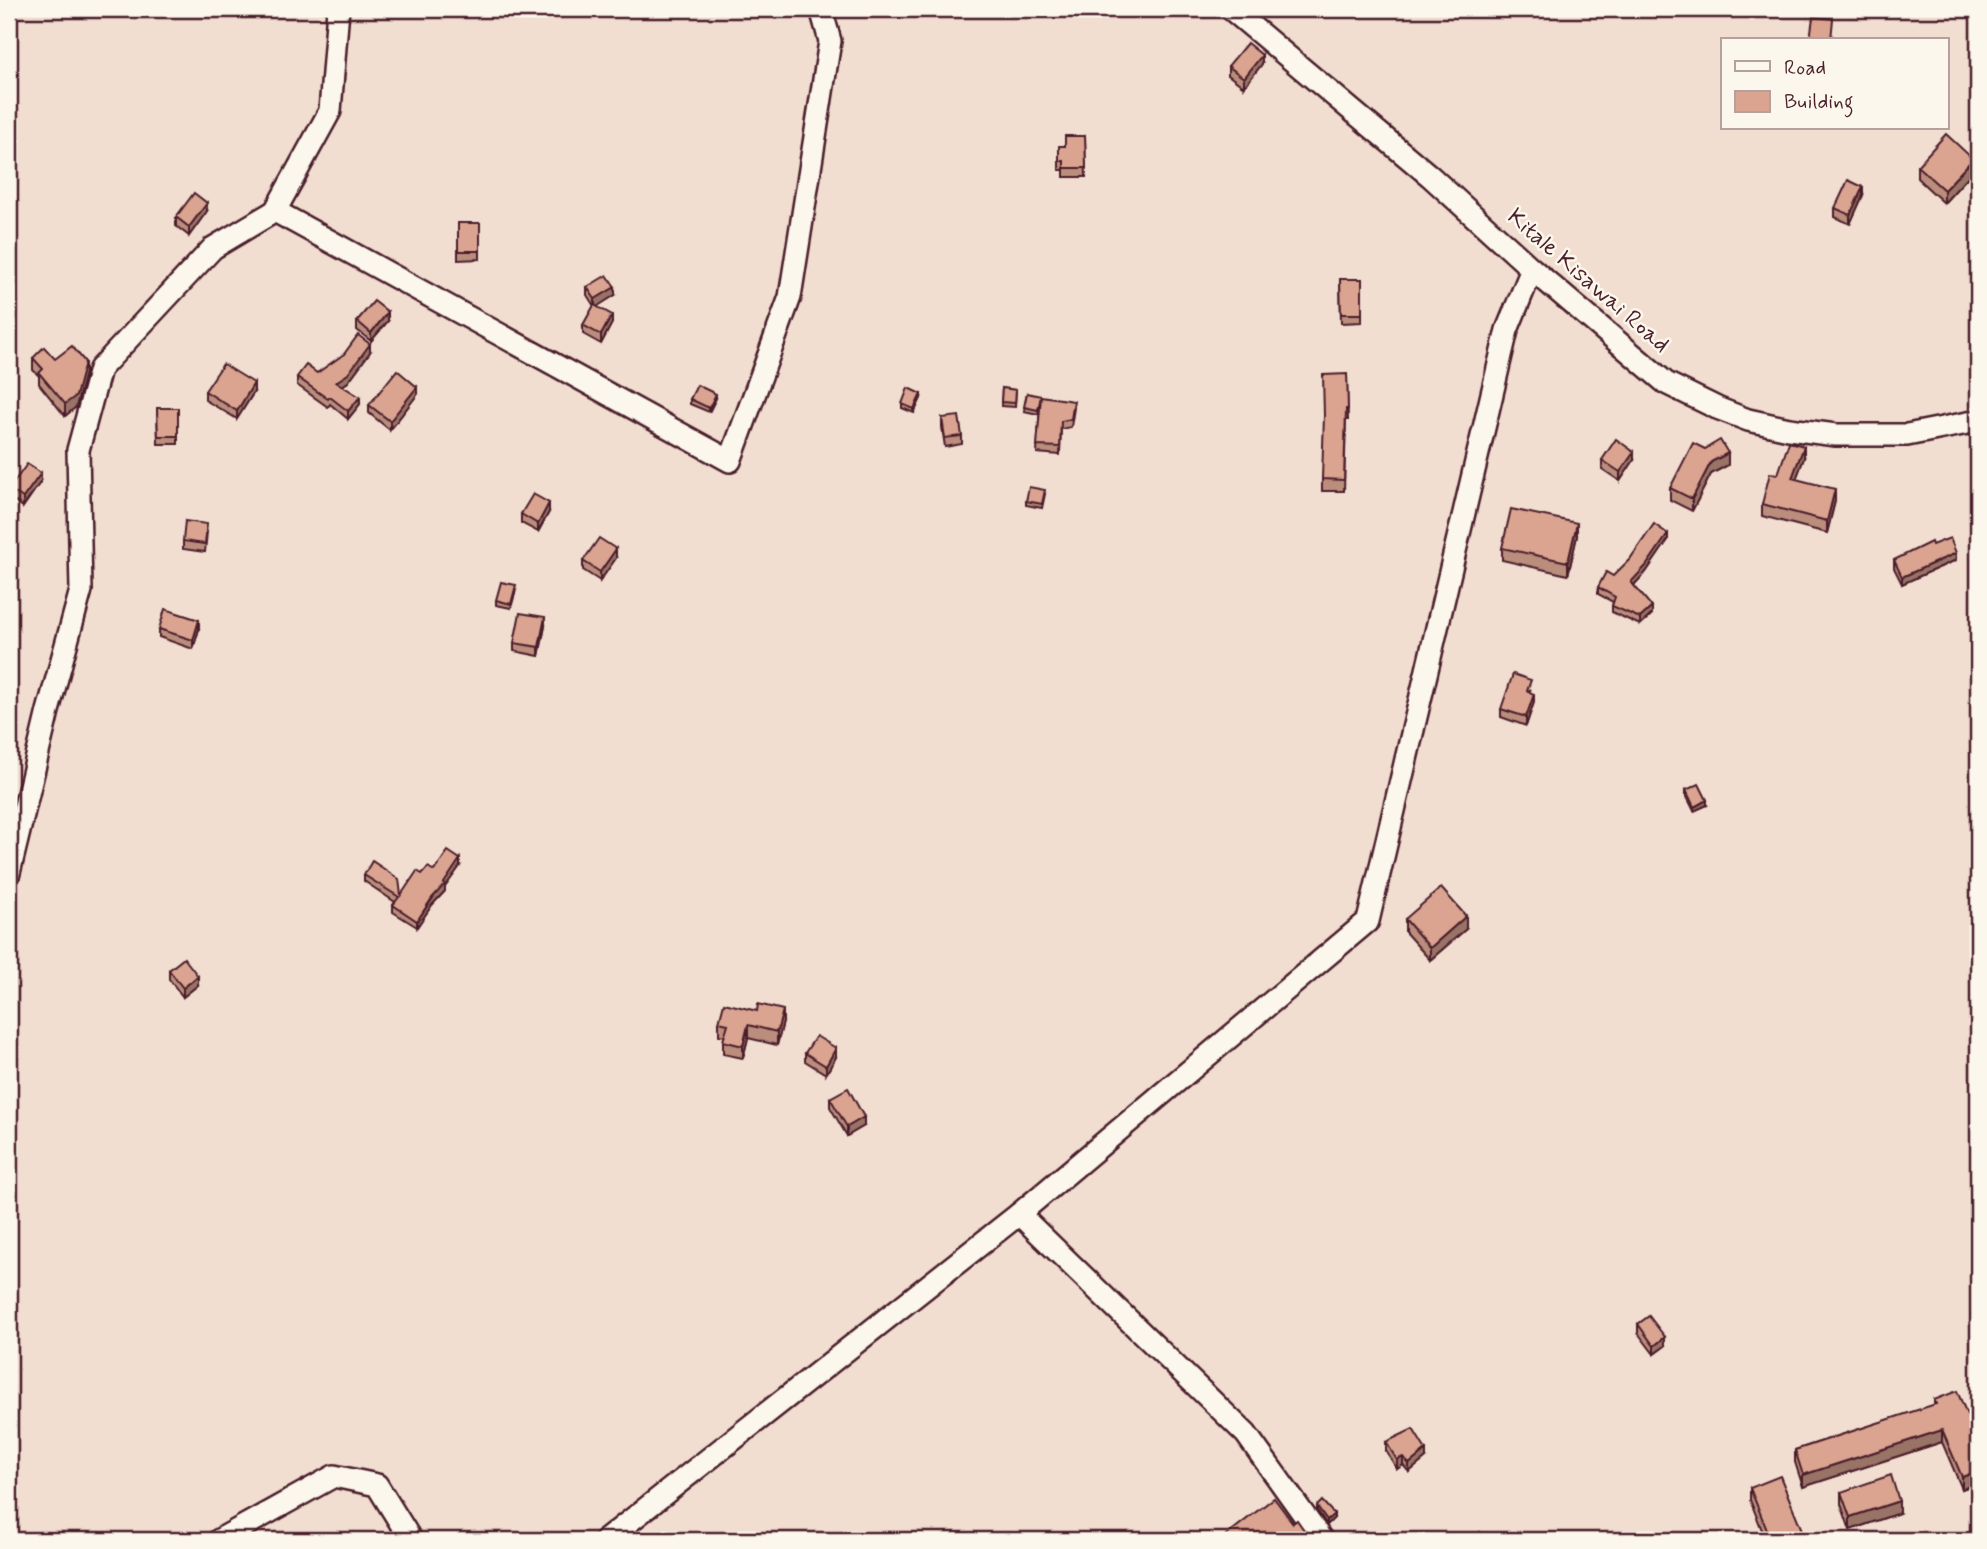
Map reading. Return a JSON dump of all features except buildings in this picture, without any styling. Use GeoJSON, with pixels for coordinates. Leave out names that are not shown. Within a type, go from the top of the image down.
{"type":"FeatureCollection","features":[{"type":"Feature","properties":{"kind":"street"},"geometry":{"type":"LineString","coordinates":[[9,873],[48,711],[81,590],[78,450],[100,369],[213,248],[275,211],[330,111],[338,9]]}},
{"type":"Feature","properties":{"kind":"street"},"geometry":{"type":"LineString","coordinates":[[275,211],[730,461],[790,297],[830,41],[821,9]]}},
{"type":"Feature","properties":{"kind":"street","name":"Kitale Kisawai Road"},"geometry":{"type":"LineString","coordinates":[[1231,9],[1430,176],[1532,269],[1666,383],[1748,420],[1836,435],[1907,435],[1978,421]]}},
{"type":"Feature","properties":{"kind":"street"},"geometry":{"type":"LineString","coordinates":[[606,1540],[1019,1214],[1368,921],[1507,330],[1532,269]]}},
{"type":"Feature","properties":{"kind":"street"},"geometry":{"type":"LineString","coordinates":[[1019,1214],[1246,1434],[1322,1540]]}},
{"type":"Feature","properties":{"kind":"street"},"geometry":{"type":"LineString","coordinates":[[219,1540],[334,1476],[377,1485],[411,1540]]}}]}
